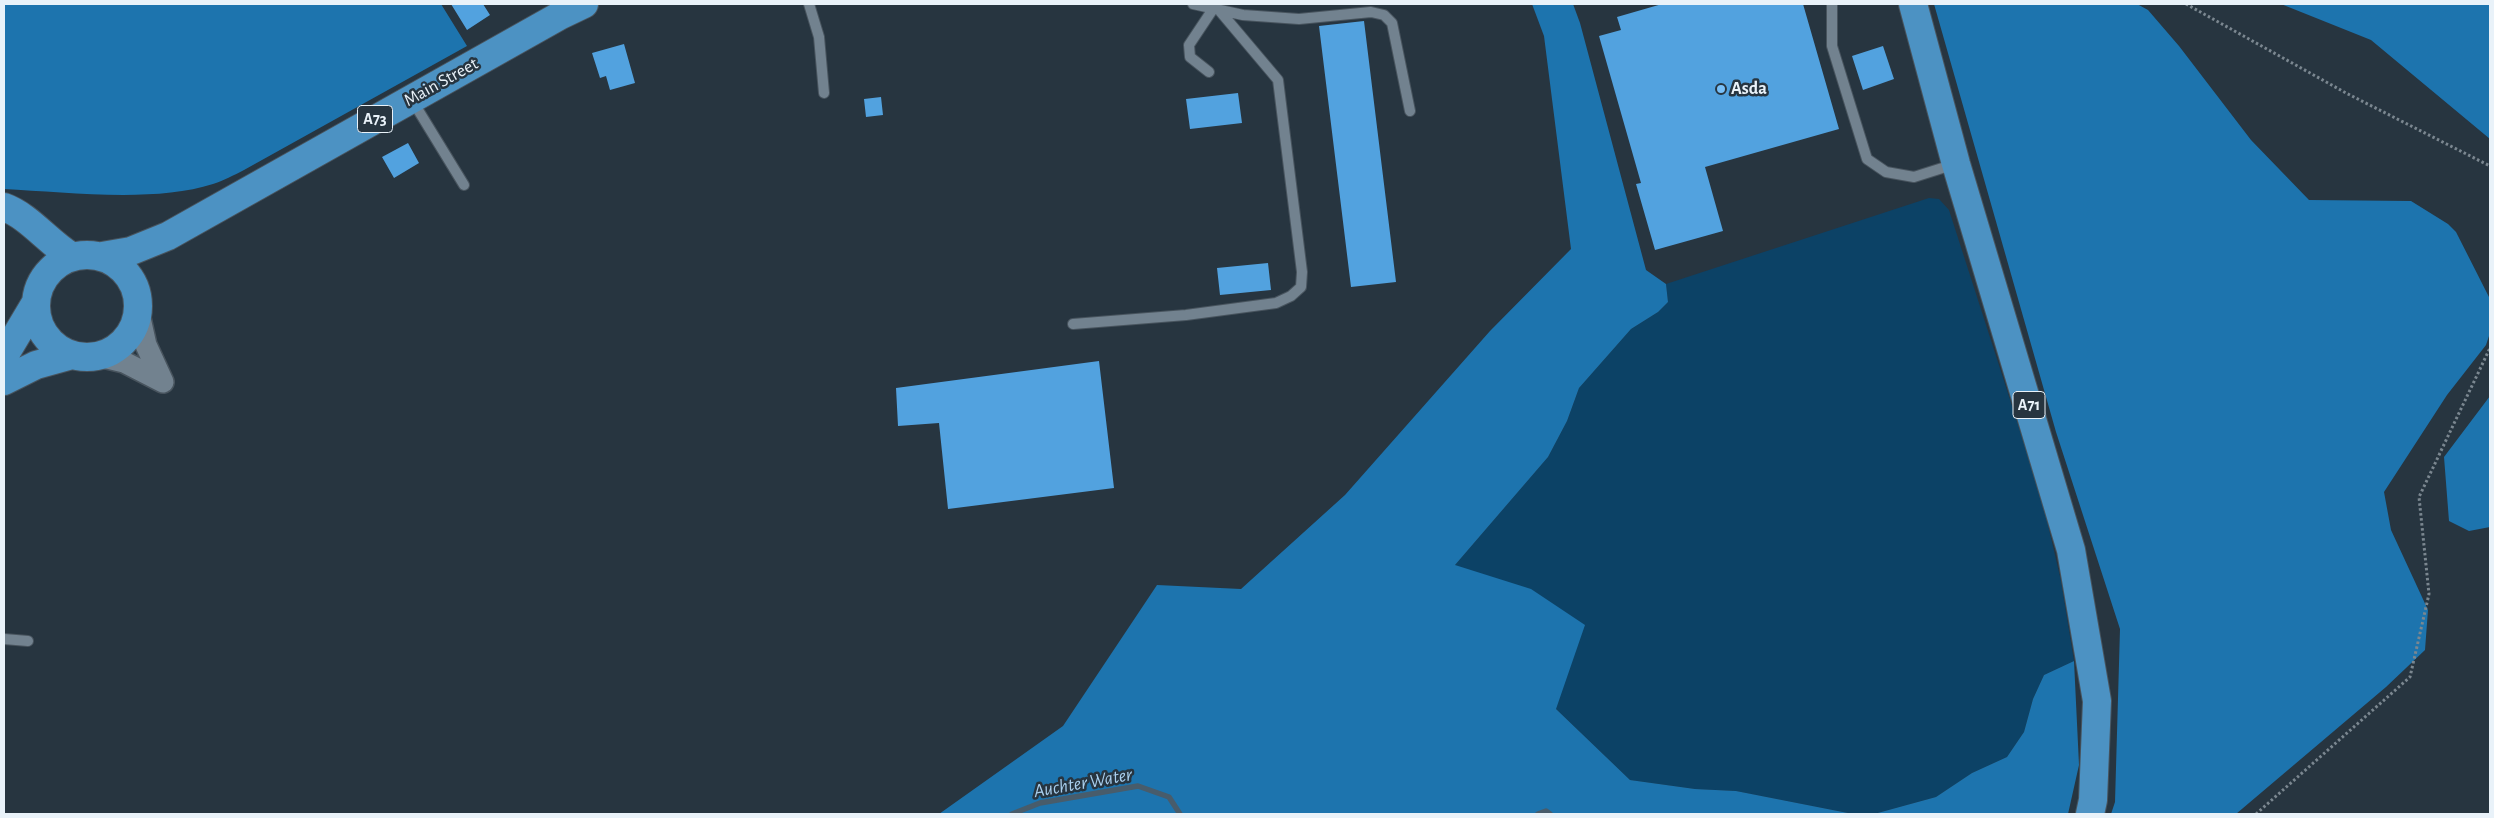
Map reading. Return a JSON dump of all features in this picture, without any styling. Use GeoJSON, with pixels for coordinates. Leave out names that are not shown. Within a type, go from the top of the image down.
{"type":"FeatureCollection","features":[{"type":"Feature","properties":{"kind":"main road","name":"A71"},"geometry":{"type":"LineString","coordinates":[[1913,4],[1956,164],[2071,550],[2097,702],[2093,800],[2090,814]]}},
{"type":"Feature","properties":{"kind":"main road","name":"Main Street"},"geometry":{"type":"LineString","coordinates":[[102,256],[131,251],[168,236],[411,99],[566,7]]}},
{"type":"Feature","properties":{"kind":"main road"},"geometry":{"type":"LineString","coordinates":[[4,207],[18,214],[55,246],[71,256],[57,264],[46,275],[37,296],[4,356]]}},
{"type":"Feature","properties":{"kind":"main road"},"geometry":{"type":"LineString","coordinates":[[31,226],[42,266],[37,296],[38,321],[45,336],[57,348],[72,355],[99,356]]}},
{"type":"Feature","properties":{"kind":"main road","name":"Main Street"},"geometry":{"type":"LineString","coordinates":[[138,302],[142,277],[152,253],[168,236]]}},
{"type":"Feature","properties":{"kind":"main road","name":"A73"},"geometry":{"type":"LineString","coordinates":[[71,256],[87,254],[102,256]]}},
{"type":"Feature","properties":{"kind":"main road"},"geometry":{"type":"LineString","coordinates":[[102,256],[115,262],[125,271],[133,282],[138,302]]}},
{"type":"Feature","properties":{"kind":"main road","name":"A73"},"geometry":{"type":"LineString","coordinates":[[99,356],[114,350],[126,339],[135,325],[138,302]]}},
{"type":"Feature","properties":{"kind":"main road"},"geometry":{"type":"LineString","coordinates":[[4,381],[36,365],[72,355]]}},
{"type":"Feature","properties":{"kind":"street"},"geometry":{"type":"LineString","coordinates":[[99,356],[124,362],[163,382],[146,345],[138,302]]}},
{"type":"Feature","properties":{"kind":"lane"},"geometry":{"type":"LineString","coordinates":[[809,4],[819,37],[824,93]]}},
{"type":"Feature","properties":{"kind":"lane"},"geometry":{"type":"LineString","coordinates":[[1193,4],[1243,15],[1299,19],[1371,12],[1384,15],[1392,23],[1410,110]]}},
{"type":"Feature","properties":{"kind":"lane"},"geometry":{"type":"LineString","coordinates":[[1832,4],[1832,46],[1867,160],[1886,172],[1914,177],[1956,164]]}},
{"type":"Feature","properties":{"kind":"lane"},"geometry":{"type":"LineString","coordinates":[[1209,72],[1190,57],[1189,45],[1216,9]]}},
{"type":"Feature","properties":{"kind":"lane"},"geometry":{"type":"LineString","coordinates":[[1073,324],[1186,315],[1276,303],[1291,296],[1301,287],[1302,272],[1278,80],[1216,9]]}},
{"type":"Feature","properties":{"kind":"lane"},"geometry":{"type":"LineString","coordinates":[[411,99],[464,185]]}},
{"type":"Feature","properties":{"kind":"lane"},"geometry":{"type":"LineString","coordinates":[[4,639],[28,641]]}},
{"type":"Feature","properties":{"kind":"path"},"geometry":{"type":"LineString","coordinates":[[2186,4],[2346,93],[2490,166]]}},
{"type":"Feature","properties":{"kind":"path"},"geometry":{"type":"LineString","coordinates":[[2256,814],[2410,677],[2430,594],[2419,497],[2490,348]]}},
{"type":"Feature","properties":{"kind":"shaded area"},"geometry":{"type":"Polygon","coordinates":[[[4,4],[441,4],[467,46],[244,170],[213,184],[190,190],[137,195],[4,189],[4,4]]]}},
{"type":"Feature","properties":{"kind":"shaded area"},"geometry":{"type":"Polygon","coordinates":[[[1532,4],[1573,4],[1580,23],[1646,270],[1666,284],[1668,302],[1658,312],[1631,329],[1579,388],[1567,421],[1548,457],[1455,565],[1531,589],[1585,625],[1556,709],[1630,780],[1695,789],[1736,791],[1853,814],[939,814],[1063,726],[1157,585],[1241,589],[1345,495],[1490,331],[1571,249],[1544,36],[1532,4]]]}},
{"type":"Feature","properties":{"kind":"shaded area"},"geometry":{"type":"Polygon","coordinates":[[[1934,4],[2137,4],[2148,10],[2179,46],[2251,140],[2309,200],[2411,201],[2448,224],[2456,232],[2490,299],[2490,333],[2486,345],[2447,395],[2384,492],[2391,530],[2428,610],[2425,650],[2386,687],[2236,814],[2111,814],[2115,802],[2120,629],[2056,432],[1934,4]]]}},
{"type":"Feature","properties":{"kind":"shaded area"},"geometry":{"type":"Polygon","coordinates":[[[2281,4],[2490,4],[2490,139],[2371,40],[2281,4]]]}},
{"type":"Feature","properties":{"kind":"shaded area"},"geometry":{"type":"Polygon","coordinates":[[[1929,198],[1939,199],[1949,210],[2042,499],[2061,581],[2074,661],[2044,675],[2033,699],[2024,732],[2007,757],[1972,773],[1936,797],[1874,814],[1853,814],[1736,791],[1695,789],[1630,780],[1556,709],[1455,565],[1548,457],[1567,421],[1579,388],[1631,329],[1658,312],[1668,302],[1666,284],[1929,198]]]}},
{"type":"Feature","properties":{"kind":"shaded area"},"geometry":{"type":"Polygon","coordinates":[[[2490,396],[2490,527],[2469,531],[2449,521],[2444,457],[2490,396]]]}},
{"type":"Feature","properties":{"kind":"shaded area"},"geometry":{"type":"Polygon","coordinates":[[[2074,661],[2079,765],[2068,814],[1874,814],[1936,797],[1972,773],[2007,757],[2024,732],[2033,699],[2044,675],[2074,661]]]}},
{"type":"Feature","properties":{"kind":"building"},"geometry":{"type":"Polygon","coordinates":[[[451,4],[483,4],[490,15],[467,30],[451,4]]]}},
{"type":"Feature","properties":{"kind":"building","name":"Asda"},"geometry":{"type":"Polygon","coordinates":[[[1662,4],[1803,4],[1839,129],[1705,167],[1723,231],[1655,250],[1636,184],[1641,183],[1599,36],[1621,30],[1617,17],[1662,4]]]}},
{"type":"Feature","properties":{"kind":"building"},"geometry":{"type":"Polygon","coordinates":[[[1364,21],[1396,282],[1351,287],[1319,26],[1364,21]]]}},
{"type":"Feature","properties":{"kind":"building"},"geometry":{"type":"Polygon","coordinates":[[[624,44],[635,83],[610,90],[606,76],[600,78],[592,53],[624,44]]]}},
{"type":"Feature","properties":{"kind":"building"},"geometry":{"type":"Polygon","coordinates":[[[1883,46],[1894,79],[1863,90],[1852,56],[1883,46]]]}},
{"type":"Feature","properties":{"kind":"building"},"geometry":{"type":"Polygon","coordinates":[[[1238,93],[1242,123],[1190,129],[1186,99],[1238,93]]]}},
{"type":"Feature","properties":{"kind":"building"},"geometry":{"type":"Polygon","coordinates":[[[881,97],[883,115],[866,117],[864,99],[881,97]]]}},
{"type":"Feature","properties":{"kind":"building"},"geometry":{"type":"Polygon","coordinates":[[[408,143],[419,163],[394,178],[382,157],[408,143]]]}},
{"type":"Feature","properties":{"kind":"building"},"geometry":{"type":"Polygon","coordinates":[[[1268,263],[1271,290],[1220,295],[1217,268],[1268,263]]]}},
{"type":"Feature","properties":{"kind":"building"},"geometry":{"type":"Polygon","coordinates":[[[1099,361],[1114,488],[948,509],[939,423],[898,426],[896,388],[1099,361]]]}},
{"type":"Feature","properties":{"kind":"waterway","name":"Auchter Water"},"geometry":{"type":"LineString","coordinates":[[1012,814],[1040,803],[1138,786],[1169,797],[1180,814]]}},
{"type":"Feature","properties":{"kind":"waterway","name":"Auchter Water"},"geometry":{"type":"LineString","coordinates":[[1538,814],[1546,811],[1550,814]]}},
{"type":"Feature","properties":{"kind":"place","name":"Asda"},"geometry":{"type":"Point","coordinates":[1721,89]}}]}
